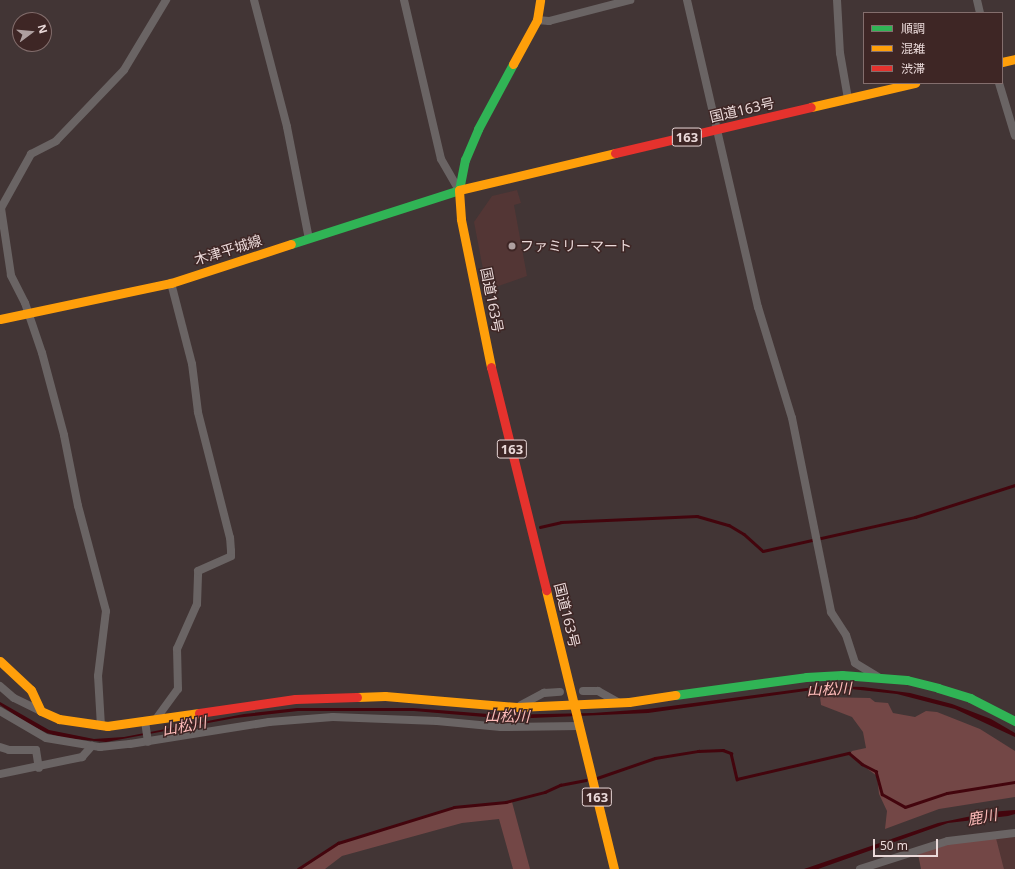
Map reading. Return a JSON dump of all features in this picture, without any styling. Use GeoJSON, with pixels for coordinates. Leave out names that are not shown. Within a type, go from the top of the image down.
{"type":"FeatureCollection","features":[{"type":"Feature","properties":{"kind":"main road"},"geometry":{"type":"LineString","coordinates":[[459,190],[465,160],[478,129],[537,20],[540,0]]}},
{"type":"Feature","properties":{"kind":"main road"},"geometry":{"type":"LineString","coordinates":[[1003,62],[1015,59]]}},
{"type":"Feature","properties":{"kind":"main road","name":"国道163号"},"geometry":{"type":"LineString","coordinates":[[614,869],[483,333],[461,219],[459,190],[911,84]]}},
{"type":"Feature","properties":{"kind":"main road","name":"木津平城線"},"geometry":{"type":"LineString","coordinates":[[0,319],[27,312],[171,283],[459,190]]}},
{"type":"Feature","properties":{"kind":"main road"},"geometry":{"type":"LineString","coordinates":[[0,661],[31,690],[41,711],[59,719],[101,726],[156,720],[296,699],[385,696],[517,708],[618,702],[806,677],[878,677],[908,680],[970,698],[1015,721]]}},
{"type":"Feature","properties":{"kind":"street"},"geometry":{"type":"LineString","coordinates":[[101,726],[98,676],[106,611],[72,484],[64,435],[42,353],[27,312],[11,275],[0,217],[4,199],[31,154],[56,141],[124,70],[166,0]]}},
{"type":"Feature","properties":{"kind":"street"},"geometry":{"type":"LineString","coordinates":[[254,0],[287,126],[309,239]]}},
{"type":"Feature","properties":{"kind":"street"},"geometry":{"type":"LineString","coordinates":[[404,0],[441,159],[459,190]]}},
{"type":"Feature","properties":{"kind":"street"},"geometry":{"type":"LineString","coordinates":[[537,20],[549,21],[630,0]]}},
{"type":"Feature","properties":{"kind":"street"},"geometry":{"type":"LineString","coordinates":[[687,0],[758,308],[792,418],[831,612],[846,635],[852,658],[855,663],[878,677]]}},
{"type":"Feature","properties":{"kind":"street"},"geometry":{"type":"LineString","coordinates":[[837,0],[840,53],[848,99]]}},
{"type":"Feature","properties":{"kind":"street"},"geometry":{"type":"LineString","coordinates":[[977,0],[980,12]]}},
{"type":"Feature","properties":{"kind":"street"},"geometry":{"type":"LineString","coordinates":[[999,84],[1015,136]]}},
{"type":"Feature","properties":{"kind":"street"},"geometry":{"type":"LineString","coordinates":[[156,720],[178,689],[177,649],[197,604],[198,571],[231,556],[230,538],[198,412],[192,364],[171,283]]}},
{"type":"Feature","properties":{"kind":"street"},"geometry":{"type":"LineString","coordinates":[[0,686],[14,698],[41,711]]}},
{"type":"Feature","properties":{"kind":"street"},"geometry":{"type":"LineString","coordinates":[[582,691],[598,691],[618,702]]}},
{"type":"Feature","properties":{"kind":"street"},"geometry":{"type":"LineString","coordinates":[[517,708],[544,693],[560,692]]}},
{"type":"Feature","properties":{"kind":"street"},"geometry":{"type":"LineString","coordinates":[[0,711],[46,738],[92,746],[148,742],[269,722],[334,717],[437,721],[501,727],[579,725]]}},
{"type":"Feature","properties":{"kind":"street"},"geometry":{"type":"LineString","coordinates":[[145,721],[148,742]]}},
{"type":"Feature","properties":{"kind":"street"},"geometry":{"type":"LineString","coordinates":[[0,774],[39,768],[82,757],[92,746]]}},
{"type":"Feature","properties":{"kind":"street"},"geometry":{"type":"LineString","coordinates":[[0,747],[9,750],[36,750],[39,768]]}},
{"type":"Feature","properties":{"kind":"street"},"geometry":{"type":"LineString","coordinates":[[860,869],[948,841],[1015,833]]}},
{"type":"Feature","properties":{"kind":"shaded area"},"geometry":{"type":"Polygon","coordinates":[[[517,190],[521,203],[514,205],[527,276],[487,290],[474,222],[492,196],[517,190]]]}},
{"type":"Feature","properties":{"kind":"shaded area"},"geometry":{"type":"Polygon","coordinates":[[[820,697],[870,698],[875,702],[888,703],[893,713],[915,717],[926,711],[937,712],[980,729],[1015,751],[1015,797],[939,809],[885,829],[887,811],[879,794],[877,776],[849,755],[852,751],[866,748],[863,732],[852,717],[821,705],[820,697]]]}},
{"type":"Feature","properties":{"kind":"shaded area"},"geometry":{"type":"Polygon","coordinates":[[[512,802],[530,869],[513,869],[499,819],[462,823],[342,856],[325,869],[301,869],[338,844],[455,808],[512,802]]]}},
{"type":"Feature","properties":{"kind":"shaded area"},"geometry":{"type":"Polygon","coordinates":[[[1015,837],[1015,869],[1004,869],[996,838],[1015,837]]]}},
{"type":"Feature","properties":{"kind":"shaded area"},"geometry":{"type":"Polygon","coordinates":[[[996,838],[1004,869],[921,869],[918,854],[955,842],[996,838]]]}},
{"type":"Feature","properties":{"kind":"water","name":"山松川"},"geometry":{"type":"Polygon","coordinates":[[[822,686],[863,687],[910,693],[952,704],[991,719],[1015,733],[1015,737],[955,709],[897,694],[851,689],[813,690],[648,713],[508,719],[414,711],[298,711],[235,718],[106,742],[64,738],[47,733],[30,725],[0,705],[0,702],[49,730],[94,739],[124,737],[244,714],[297,708],[413,708],[501,715],[593,713],[648,709],[822,686]]]}},
{"type":"Feature","properties":{"kind":"water","name":"鹿川"},"geometry":{"type":"Polygon","coordinates":[[[1015,810],[1015,814],[1008,816],[948,823],[818,869],[804,869],[938,823],[991,812],[1015,810]]]}},
{"type":"Feature","properties":{"kind":"waterway"},"geometry":{"type":"LineString","coordinates":[[540,527],[561,522],[697,516],[729,525],[744,534],[763,551],[915,517],[1015,485]]}},
{"type":"Feature","properties":{"kind":"waterway"},"geometry":{"type":"LineString","coordinates":[[597,778],[655,758],[698,751],[723,750],[731,753],[737,779],[849,753],[862,764],[876,771],[882,794],[905,807],[947,793],[1015,782]]}},
{"type":"Feature","properties":{"kind":"waterway"},"geometry":{"type":"LineString","coordinates":[[298,869],[338,843],[454,807],[506,802],[545,792],[560,785],[586,780]]}},
{"type":"Feature","properties":{"kind":"traffic: fast"},"geometry":{"type":"LineString","coordinates":[[291,244],[459,190],[465,160],[478,129],[513,64]]}},
{"type":"Feature","properties":{"kind":"traffic: fast"},"geometry":{"type":"LineString","coordinates":[[675,695],[806,677],[842,675],[907,680],[938,688],[970,698],[1015,721]]}},
{"type":"Feature","properties":{"kind":"traffic: slow"},"geometry":{"type":"LineString","coordinates":[[513,64],[537,20],[540,0]]}},
{"type":"Feature","properties":{"kind":"traffic: slow"},"geometry":{"type":"LineString","coordinates":[[1003,62],[1015,59]]}},
{"type":"Feature","properties":{"kind":"traffic: slow"},"geometry":{"type":"LineString","coordinates":[[811,107],[911,84]]}},
{"type":"Feature","properties":{"kind":"traffic: slow"},"geometry":{"type":"LineString","coordinates":[[491,367],[461,219],[459,190],[615,153]]}},
{"type":"Feature","properties":{"kind":"traffic: slow"},"geometry":{"type":"LineString","coordinates":[[0,319],[171,283],[291,244]]}},
{"type":"Feature","properties":{"kind":"traffic: slow"},"geometry":{"type":"LineString","coordinates":[[546,590],[614,869]]}},
{"type":"Feature","properties":{"kind":"traffic: slow"},"geometry":{"type":"LineString","coordinates":[[0,661],[31,690],[41,711],[59,719],[107,726],[199,713]]}},
{"type":"Feature","properties":{"kind":"traffic: slow"},"geometry":{"type":"LineString","coordinates":[[357,697],[385,696],[517,707],[629,702],[675,695]]}},
{"type":"Feature","properties":{"kind":"traffic: jam"},"geometry":{"type":"LineString","coordinates":[[615,153],[811,107]]}},
{"type":"Feature","properties":{"kind":"traffic: jam"},"geometry":{"type":"LineString","coordinates":[[491,367],[546,590]]}},
{"type":"Feature","properties":{"kind":"traffic: jam"},"geometry":{"type":"LineString","coordinates":[[199,713],[295,699],[357,697]]}},
{"type":"Feature","properties":{"kind":"place","name":"ファミリーマート"},"geometry":{"type":"Point","coordinates":[512,246]}}]}
